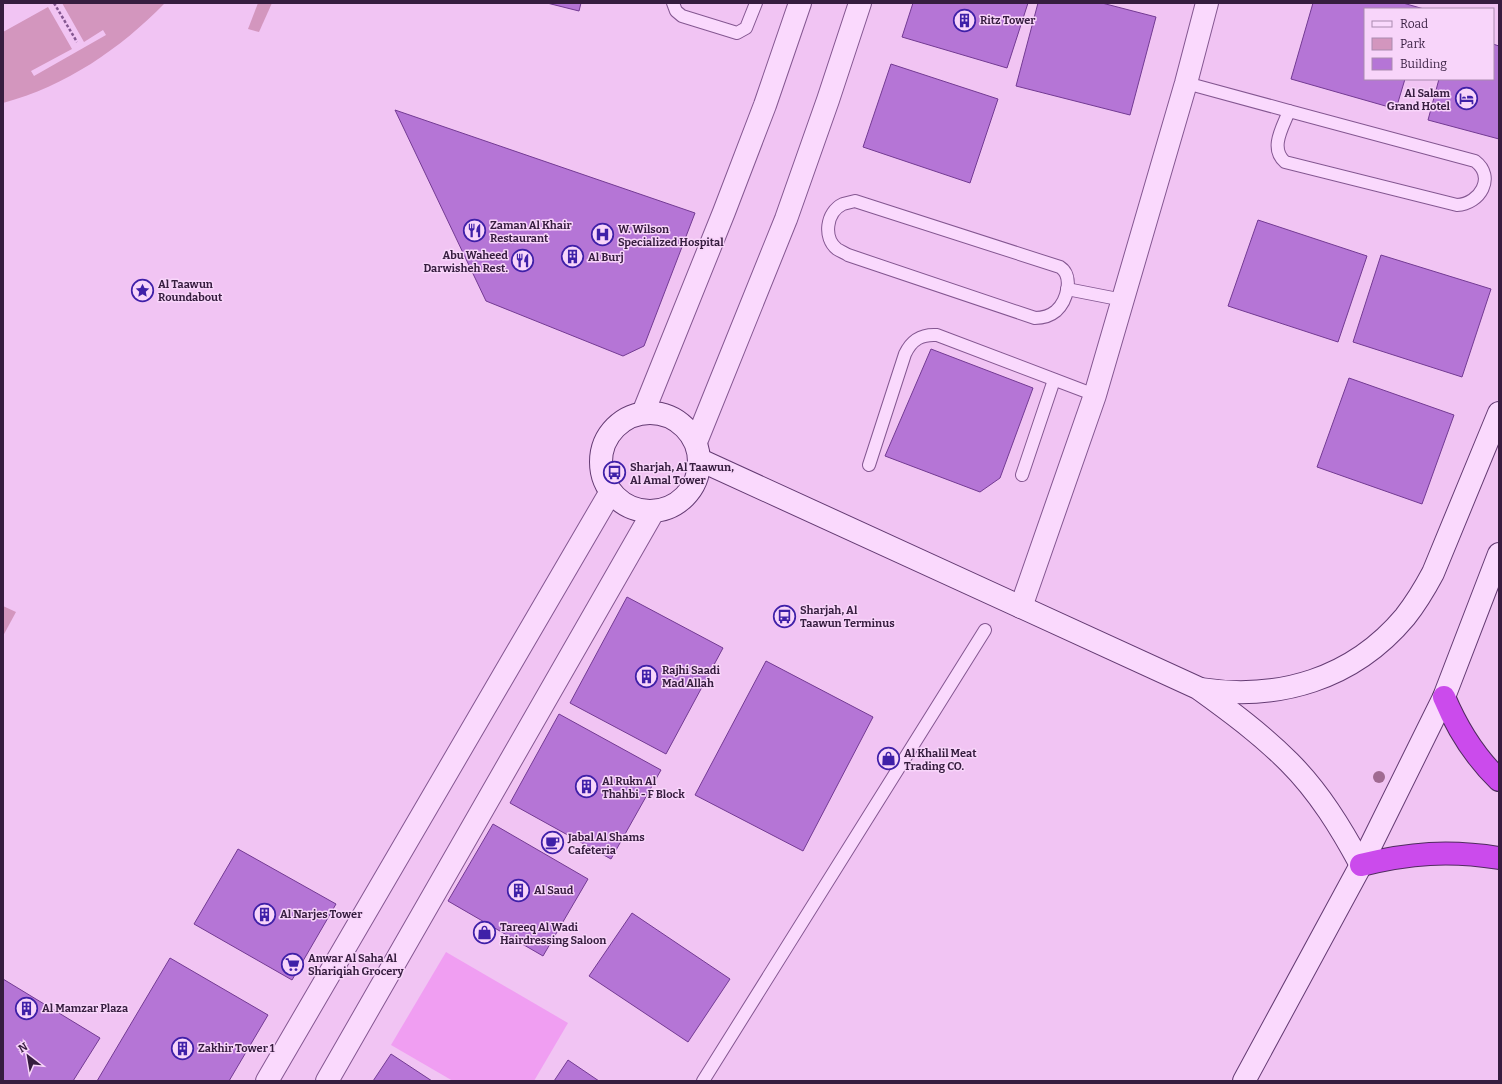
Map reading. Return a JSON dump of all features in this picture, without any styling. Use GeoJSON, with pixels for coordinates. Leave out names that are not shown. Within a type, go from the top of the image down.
{"type":"FeatureCollection","features":[{"type":"Feature","properties":{"kind":"highway"},"geometry":{"type":"LineString","coordinates":[[1444,697],[1455,723],[1470,748],[1488,770],[1499,780]]}},
{"type":"Feature","properties":{"kind":"highway"},"geometry":{"type":"LineString","coordinates":[[1361,864],[1395,857],[1423,854],[1452,853],[1499,858]]}},
{"type":"Feature","properties":{"kind":"street"},"geometry":{"type":"LineString","coordinates":[[643,413],[754,134],[800,3]]}},
{"type":"Feature","properties":{"kind":"street"},"geometry":{"type":"LineString","coordinates":[[860,3],[786,220],[698,451],[698,475],[692,488],[683,500],[669,508],[654,512],[637,510],[622,504],[610,493],[603,480],[600,465],[604,442],[611,432],[619,424],[630,417],[643,413],[659,413],[674,419],[687,428],[698,451],[1021,607],[1198,688],[1246,723],[1289,763],[1316,794],[1341,828],[1361,864]]}},
{"type":"Feature","properties":{"kind":"street"},"geometry":{"type":"LineString","coordinates":[[1021,607],[1095,395],[1186,83],[1207,3]]}},
{"type":"Feature","properties":{"kind":"street"},"geometry":{"type":"LineString","coordinates":[[1198,688],[1224,692],[1249,693],[1275,691],[1300,686],[1347,666],[1369,652],[1388,635],[1406,616],[1421,595],[1433,573],[1499,414]]}},
{"type":"Feature","properties":{"kind":"street"},"geometry":{"type":"LineString","coordinates":[[267,1081],[610,493]]}},
{"type":"Feature","properties":{"kind":"street"},"geometry":{"type":"LineString","coordinates":[[327,1081],[654,512]]}},
{"type":"Feature","properties":{"kind":"street"},"geometry":{"type":"LineString","coordinates":[[1244,1081],[1361,864],[1444,697],[1499,554]]}},
{"type":"Feature","properties":{"kind":"lane"},"geometry":{"type":"LineString","coordinates":[[673,3],[676,11],[682,16],[737,33],[746,28],[756,3]]}},
{"type":"Feature","properties":{"kind":"lane"},"geometry":{"type":"LineString","coordinates":[[1186,83],[1475,161],[1483,168],[1485,178],[1482,188],[1476,198],[1470,202],[1457,205],[1285,162],[1280,158],[1276,146],[1289,111]]}},
{"type":"Feature","properties":{"kind":"lane"},"geometry":{"type":"LineString","coordinates":[[855,201],[868,204],[1060,267],[1064,269],[1068,276],[1067,289],[1060,306],[1050,315],[1042,318],[1028,316],[848,255],[836,249],[829,238],[828,225],[832,213],[842,204],[855,201]]}},
{"type":"Feature","properties":{"kind":"lane"},"geometry":{"type":"LineString","coordinates":[[1067,289],[1123,300]]}},
{"type":"Feature","properties":{"kind":"lane"},"geometry":{"type":"LineString","coordinates":[[869,465],[908,346],[914,340],[922,336],[930,334],[937,335],[1095,395]]}},
{"type":"Feature","properties":{"kind":"lane"},"geometry":{"type":"LineString","coordinates":[[1022,475],[1054,380]]}},
{"type":"Feature","properties":{"kind":"lane"},"geometry":{"type":"LineString","coordinates":[[703,1081],[985,630]]}},
{"type":"Feature","properties":{"kind":"path"},"geometry":{"type":"LineString","coordinates":[[54,3],[77,42]]}},
{"type":"Feature","properties":{"kind":"green space"},"geometry":{"type":"Polygon","coordinates":[[[62,3],[165,3],[130,36],[91,64],[49,87],[3,103],[3,32],[48,7],[72,49],[31,71],[34,76],[106,35],[103,30],[84,42],[62,3]]]}},
{"type":"Feature","properties":{"kind":"green space"},"geometry":{"type":"Polygon","coordinates":[[[258,3],[272,3],[259,32],[248,29],[258,3]]]}},
{"type":"Feature","properties":{"kind":"green space"},"geometry":{"type":"Polygon","coordinates":[[[3,606],[16,612],[3,636],[3,606]]]}},
{"type":"Feature","properties":{"kind":"sand"},"geometry":{"type":"Polygon","coordinates":[[[446,952],[568,1023],[534,1081],[453,1081],[391,1045],[446,952]]]}},
{"type":"Feature","properties":{"kind":"building"},"geometry":{"type":"Polygon","coordinates":[[[547,3],[581,3],[579,11],[547,3]]]}},
{"type":"Feature","properties":{"kind":"building","name":"Ritz Tower"},"geometry":{"type":"Polygon","coordinates":[[[913,3],[1028,3],[1007,68],[902,37],[913,3]]]}},
{"type":"Feature","properties":{"kind":"building"},"geometry":{"type":"Polygon","coordinates":[[[1038,3],[1102,3],[1156,17],[1130,115],[1016,86],[1038,3]]]}},
{"type":"Feature","properties":{"kind":"building"},"geometry":{"type":"Polygon","coordinates":[[[1313,3],[1403,3],[1420,8],[1364,8],[1364,80],[1405,80],[1396,109],[1291,79],[1313,3]]]}},
{"type":"Feature","properties":{"kind":"building","name":"Al Salam Grand Hotel"},"geometry":{"type":"Polygon","coordinates":[[[1494,44],[1499,46],[1499,139],[1428,120],[1439,80],[1494,80],[1494,44]]]}},
{"type":"Feature","properties":{"kind":"building"},"geometry":{"type":"Polygon","coordinates":[[[891,64],[998,99],[970,183],[863,147],[891,64]]]}},
{"type":"Feature","properties":{"kind":"building","name":"Al Burj"},"geometry":{"type":"Polygon","coordinates":[[[395,110],[695,213],[644,346],[623,356],[486,301],[395,110]]]}},
{"type":"Feature","properties":{"kind":"building"},"geometry":{"type":"Polygon","coordinates":[[[1258,220],[1367,256],[1338,342],[1228,306],[1258,220]]]}},
{"type":"Feature","properties":{"kind":"building"},"geometry":{"type":"Polygon","coordinates":[[[1381,255],[1491,289],[1462,377],[1353,342],[1381,255]]]}},
{"type":"Feature","properties":{"kind":"building"},"geometry":{"type":"Polygon","coordinates":[[[931,349],[1033,388],[1000,478],[980,492],[885,456],[931,349]]]}},
{"type":"Feature","properties":{"kind":"building"},"geometry":{"type":"Polygon","coordinates":[[[1349,378],[1454,415],[1422,504],[1317,467],[1349,378]]]}},
{"type":"Feature","properties":{"kind":"building","name":"Rajhi Saadi Mad Allah"},"geometry":{"type":"Polygon","coordinates":[[[627,597],[723,648],[666,754],[570,703],[627,597]]]}},
{"type":"Feature","properties":{"kind":"building"},"geometry":{"type":"Polygon","coordinates":[[[766,661],[873,717],[803,851],[695,795],[766,661]]]}},
{"type":"Feature","properties":{"kind":"building","name":"Al Rukn Al Thahbi - F Block"},"geometry":{"type":"Polygon","coordinates":[[[559,714],[661,770],[611,859],[510,803],[559,714]]]}},
{"type":"Feature","properties":{"kind":"building","name":"Al Saud"},"geometry":{"type":"Polygon","coordinates":[[[493,824],[588,879],[543,956],[448,901],[493,824]]]}},
{"type":"Feature","properties":{"kind":"building","name":"Al Narjes Tower"},"geometry":{"type":"Polygon","coordinates":[[[238,849],[336,904],[292,980],[194,924],[238,849]]]}},
{"type":"Feature","properties":{"kind":"building"},"geometry":{"type":"Polygon","coordinates":[[[632,913],[730,979],[688,1042],[589,976],[632,913]]]}},
{"type":"Feature","properties":{"kind":"building","name":"Zakhir Tower 1"},"geometry":{"type":"Polygon","coordinates":[[[170,958],[268,1015],[229,1081],[97,1081],[170,958]]]}},
{"type":"Feature","properties":{"kind":"building","name":"Al Mamzar Plaza"},"geometry":{"type":"Polygon","coordinates":[[[3,979],[100,1038],[73,1081],[3,1081],[3,979]]]}},
{"type":"Feature","properties":{"kind":"building"},"geometry":{"type":"Polygon","coordinates":[[[391,1054],[432,1081],[373,1081],[391,1054]]]}},
{"type":"Feature","properties":{"kind":"building"},"geometry":{"type":"Polygon","coordinates":[[[568,1060],[599,1081],[554,1081],[568,1060]]]}},
{"type":"Feature","properties":{"kind":"place","name":"Ritz Tower"},"geometry":{"type":"Point","coordinates":[965,20]}},
{"type":"Feature","properties":{"kind":"place","name":"Al Salam Grand Hotel"},"geometry":{"type":"Point","coordinates":[1466,99]}},
{"type":"Feature","properties":{"kind":"place","name":"Zaman Al Khair Restaurant"},"geometry":{"type":"Point","coordinates":[474,231]}},
{"type":"Feature","properties":{"kind":"place","name":"W. Wilson Specialized Hospital"},"geometry":{"type":"Point","coordinates":[603,235]}},
{"type":"Feature","properties":{"kind":"place","name":"Al Burj"},"geometry":{"type":"Point","coordinates":[572,257]}},
{"type":"Feature","properties":{"kind":"place","name":"Abu Waheed Darwisheh Rest."},"geometry":{"type":"Point","coordinates":[523,261]}},
{"type":"Feature","properties":{"kind":"place","name":"Al Taawun Roundabout"},"geometry":{"type":"Point","coordinates":[143,290]}},
{"type":"Feature","properties":{"kind":"place","name":"Sharjah, Al Taawun, Al Amal Tower"},"geometry":{"type":"Point","coordinates":[615,473]}},
{"type":"Feature","properties":{"kind":"place","name":"Sharjah, Al Taawun Terminus"},"geometry":{"type":"Point","coordinates":[784,616]}},
{"type":"Feature","properties":{"kind":"place","name":"Rajhi Saadi Mad Allah"},"geometry":{"type":"Point","coordinates":[646,676]}},
{"type":"Feature","properties":{"kind":"place","name":"Al Khalil Meat Trading CO."},"geometry":{"type":"Point","coordinates":[888,759]}},
{"type":"Feature","properties":{"kind":"place","name":"Al Rukn Al Thahbi - F Block"},"geometry":{"type":"Point","coordinates":[586,787]}},
{"type":"Feature","properties":{"kind":"place","name":"Jabal Al Shams Cafeteria"},"geometry":{"type":"Point","coordinates":[552,843]}},
{"type":"Feature","properties":{"kind":"place","name":"Al Saud"},"geometry":{"type":"Point","coordinates":[518,890]}},
{"type":"Feature","properties":{"kind":"place","name":"Al Narjes Tower"},"geometry":{"type":"Point","coordinates":[265,914]}},
{"type":"Feature","properties":{"kind":"place","name":"Tareeq Al Wadi Hairdressing Saloon"},"geometry":{"type":"Point","coordinates":[484,933]}},
{"type":"Feature","properties":{"kind":"place","name":"Anwar Al Saha Al Shariqiah Grocery"},"geometry":{"type":"Point","coordinates":[292,964]}},
{"type":"Feature","properties":{"kind":"place","name":"Al Mamzar Plaza"},"geometry":{"type":"Point","coordinates":[27,1008]}},
{"type":"Feature","properties":{"kind":"place","name":"Zakhir Tower 1"},"geometry":{"type":"Point","coordinates":[183,1048]}}]}
